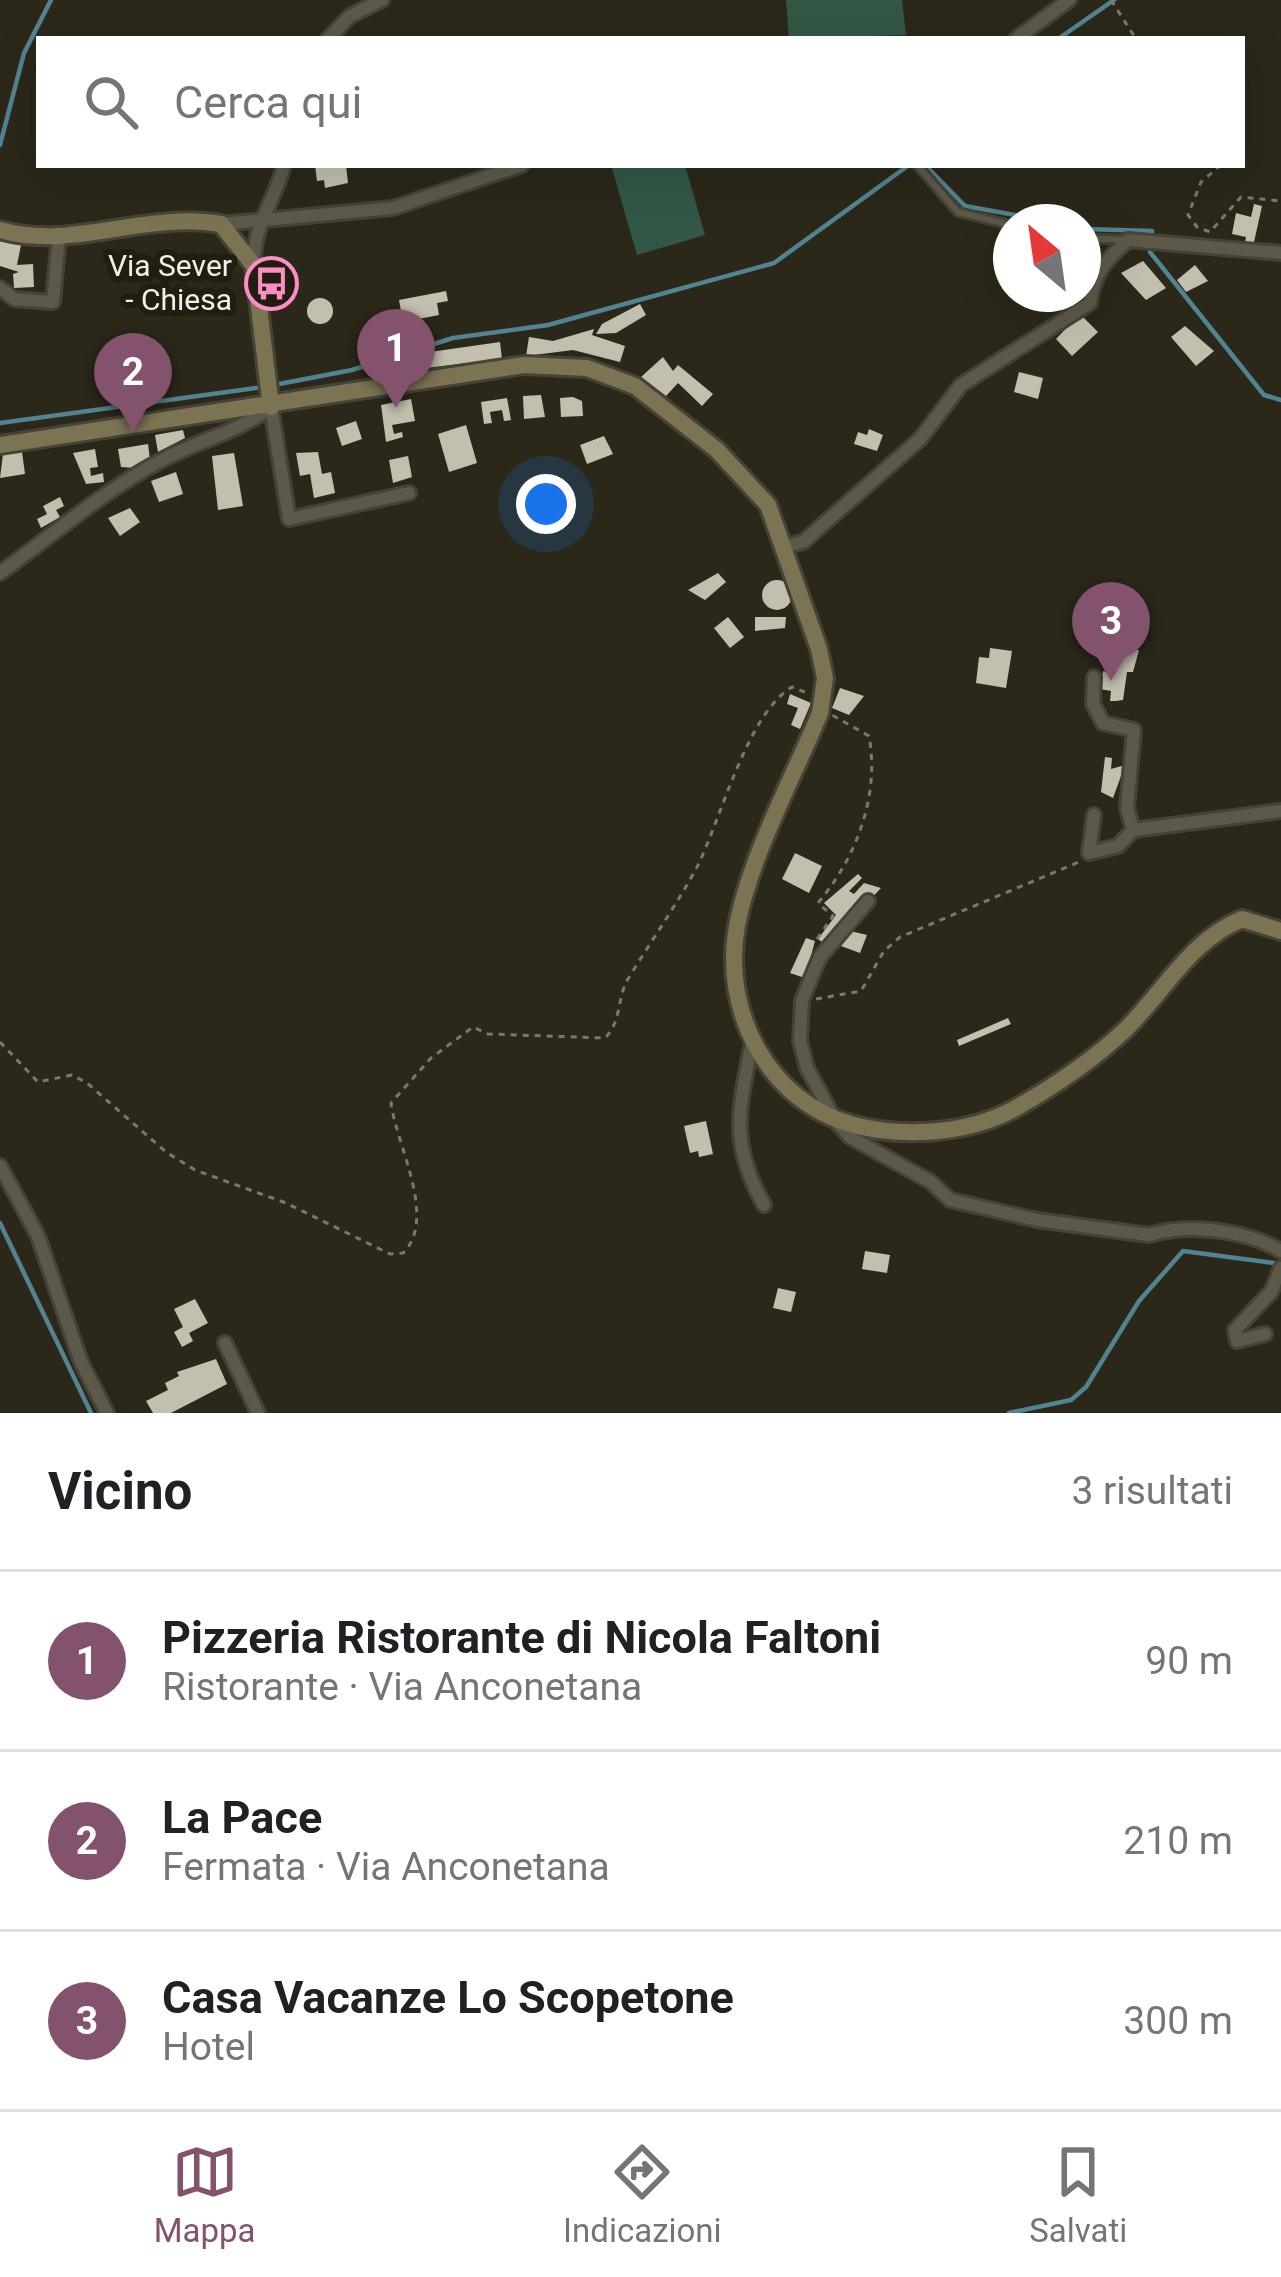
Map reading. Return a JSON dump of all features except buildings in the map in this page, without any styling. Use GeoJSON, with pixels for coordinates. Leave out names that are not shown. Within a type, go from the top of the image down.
{"type":"FeatureCollection","features":[{"type":"Feature","properties":{"kind":"main road"},"geometry":{"type":"LineString","coordinates":[[0,230],[59,235],[182,217],[220,224],[254,266],[270,393]]}},
{"type":"Feature","properties":{"kind":"main road"},"geometry":{"type":"LineString","coordinates":[[0,445],[270,393],[524,365],[586,368],[635,386],[717,450],[767,505],[786,546],[819,649],[823,703],[737,926],[736,986],[752,1042],[785,1090],[835,1120],[891,1135],[956,1127],[1008,1112],[1076,1070],[1123,1032],[1203,940],[1242,920],[1281,931]]}},
{"type":"Feature","properties":{"kind":"street"},"geometry":{"type":"LineString","coordinates":[[331,36],[350,16],[382,0]]}},
{"type":"Feature","properties":{"kind":"street"},"geometry":{"type":"LineString","coordinates":[[1020,36],[1069,0]]}},
{"type":"Feature","properties":{"kind":"street"},"geometry":{"type":"LineString","coordinates":[[254,266],[259,222],[276,196],[283,168]]}},
{"type":"Feature","properties":{"kind":"street"},"geometry":{"type":"LineString","coordinates":[[220,224],[407,205],[513,168]]}},
{"type":"Feature","properties":{"kind":"street"},"geometry":{"type":"LineString","coordinates":[[0,288],[14,299],[53,302],[59,235]]}},
{"type":"Feature","properties":{"kind":"street"},"geometry":{"type":"LineString","coordinates":[[786,546],[803,542],[907,452],[961,385],[1090,303],[1093,280],[1128,240],[1281,253]]}},
{"type":"Feature","properties":{"kind":"street"},"geometry":{"type":"LineString","coordinates":[[270,393],[289,519],[409,493]]}},
{"type":"Feature","properties":{"kind":"street"},"geometry":{"type":"LineString","coordinates":[[0,573],[94,500],[160,460],[247,425],[270,393]]}},
{"type":"Feature","properties":{"kind":"street"},"geometry":{"type":"LineString","coordinates":[[1094,677],[1093,704],[1103,723],[1134,730],[1127,808],[1133,830]]}},
{"type":"Feature","properties":{"kind":"street"},"geometry":{"type":"LineString","coordinates":[[1094,814],[1089,853],[1118,846],[1133,830],[1281,811]]}},
{"type":"Feature","properties":{"kind":"street"},"geometry":{"type":"LineString","coordinates":[[868,901],[820,957],[802,1000],[800,1042],[807,1068],[835,1120],[850,1137],[932,1182],[950,1200],[1037,1220],[1149,1235],[1168,1229],[1213,1231],[1281,1251]]}},
{"type":"Feature","properties":{"kind":"street"},"geometry":{"type":"LineString","coordinates":[[752,1042],[737,1139],[744,1171],[764,1205]]}},
{"type":"Feature","properties":{"kind":"street"},"geometry":{"type":"LineString","coordinates":[[0,1166],[38,1236],[81,1361],[107,1413]]}},
{"type":"Feature","properties":{"kind":"street"},"geometry":{"type":"LineString","coordinates":[[1264,1334],[1237,1341],[1235,1330],[1271,1292],[1281,1268]]}},
{"type":"Feature","properties":{"kind":"street"},"geometry":{"type":"LineString","coordinates":[[225,1343],[258,1413]]}},
{"type":"Feature","properties":{"kind":"lane"},"geometry":{"type":"LineString","coordinates":[[920,168],[958,212],[993,221]]}},
{"type":"Feature","properties":{"kind":"lane"},"geometry":{"type":"LineString","coordinates":[[1101,239],[1128,240]]}},
{"type":"Feature","properties":{"kind":"path"},"geometry":{"type":"LineString","coordinates":[[1111,0],[1134,36]]}},
{"type":"Feature","properties":{"kind":"path"},"geometry":{"type":"LineString","coordinates":[[1216,168],[1204,176],[1188,215],[1197,227],[1210,232],[1241,197],[1281,201]]}},
{"type":"Feature","properties":{"kind":"path"},"geometry":{"type":"LineString","coordinates":[[0,1042],[38,1082],[73,1075],[87,1083],[166,1152],[195,1170],[305,1211],[390,1254],[403,1253],[417,1231],[416,1210],[391,1103],[431,1058],[473,1027],[488,1034],[605,1038],[614,1029],[625,983],[698,865],[743,757],[778,695],[792,687],[869,736],[872,752],[872,778],[852,859],[818,903],[833,916],[818,940],[820,957]]}},
{"type":"Feature","properties":{"kind":"path"},"geometry":{"type":"LineString","coordinates":[[802,1000],[862,991],[884,951],[900,937],[1089,853]]}},
{"type":"Feature","properties":{"kind":"green space"},"geometry":{"type":"Polygon","coordinates":[[[786,0],[902,0],[906,35],[789,36],[786,0]]]}},
{"type":"Feature","properties":{"kind":"green space"},"geometry":{"type":"Polygon","coordinates":[[[612,168],[686,168],[705,235],[637,255],[612,168]]]}},
{"type":"Feature","properties":{"kind":"waterway"},"geometry":{"type":"LineString","coordinates":[[0,145],[24,53],[51,0]]}},
{"type":"Feature","properties":{"kind":"waterway"},"geometry":{"type":"LineString","coordinates":[[1062,36],[1114,0]]}},
{"type":"Feature","properties":{"kind":"waterway"},"geometry":{"type":"LineString","coordinates":[[274,385],[352,370],[453,338],[548,325],[774,263],[905,168]]}},
{"type":"Feature","properties":{"kind":"waterway"},"geometry":{"type":"LineString","coordinates":[[928,168],[965,206],[993,211]]}},
{"type":"Feature","properties":{"kind":"waterway"},"geometry":{"type":"LineString","coordinates":[[1101,230],[1152,231],[1150,252],[1264,395],[1281,400]]}},
{"type":"Feature","properties":{"kind":"waterway"},"geometry":{"type":"LineString","coordinates":[[0,423],[263,387]]}},
{"type":"Feature","properties":{"kind":"waterway"},"geometry":{"type":"LineString","coordinates":[[0,1223],[91,1413]]}},
{"type":"Feature","properties":{"kind":"waterway"},"geometry":{"type":"LineString","coordinates":[[1009,1413],[1071,1400],[1086,1387],[1139,1301],[1183,1251],[1281,1264]]}},
{"type":"Feature","properties":{"kind":"place","name":"Via Sever - Chiesa"},"geometry":{"type":"Point","coordinates":[271,283]}},
{"type":"Feature","properties":{"kind":"place","name":"Pizzeria Ristorante di Nicola Faltoni"},"geometry":{"type":"Point","coordinates":[396,408]}},
{"type":"Feature","properties":{"kind":"place","name":"La Pace"},"geometry":{"type":"Point","coordinates":[133,432]}},
{"type":"Feature","properties":{"kind":"place","name":"Casa Vacanze Lo Scopetone"},"geometry":{"type":"Point","coordinates":[1111,681]}}]}
